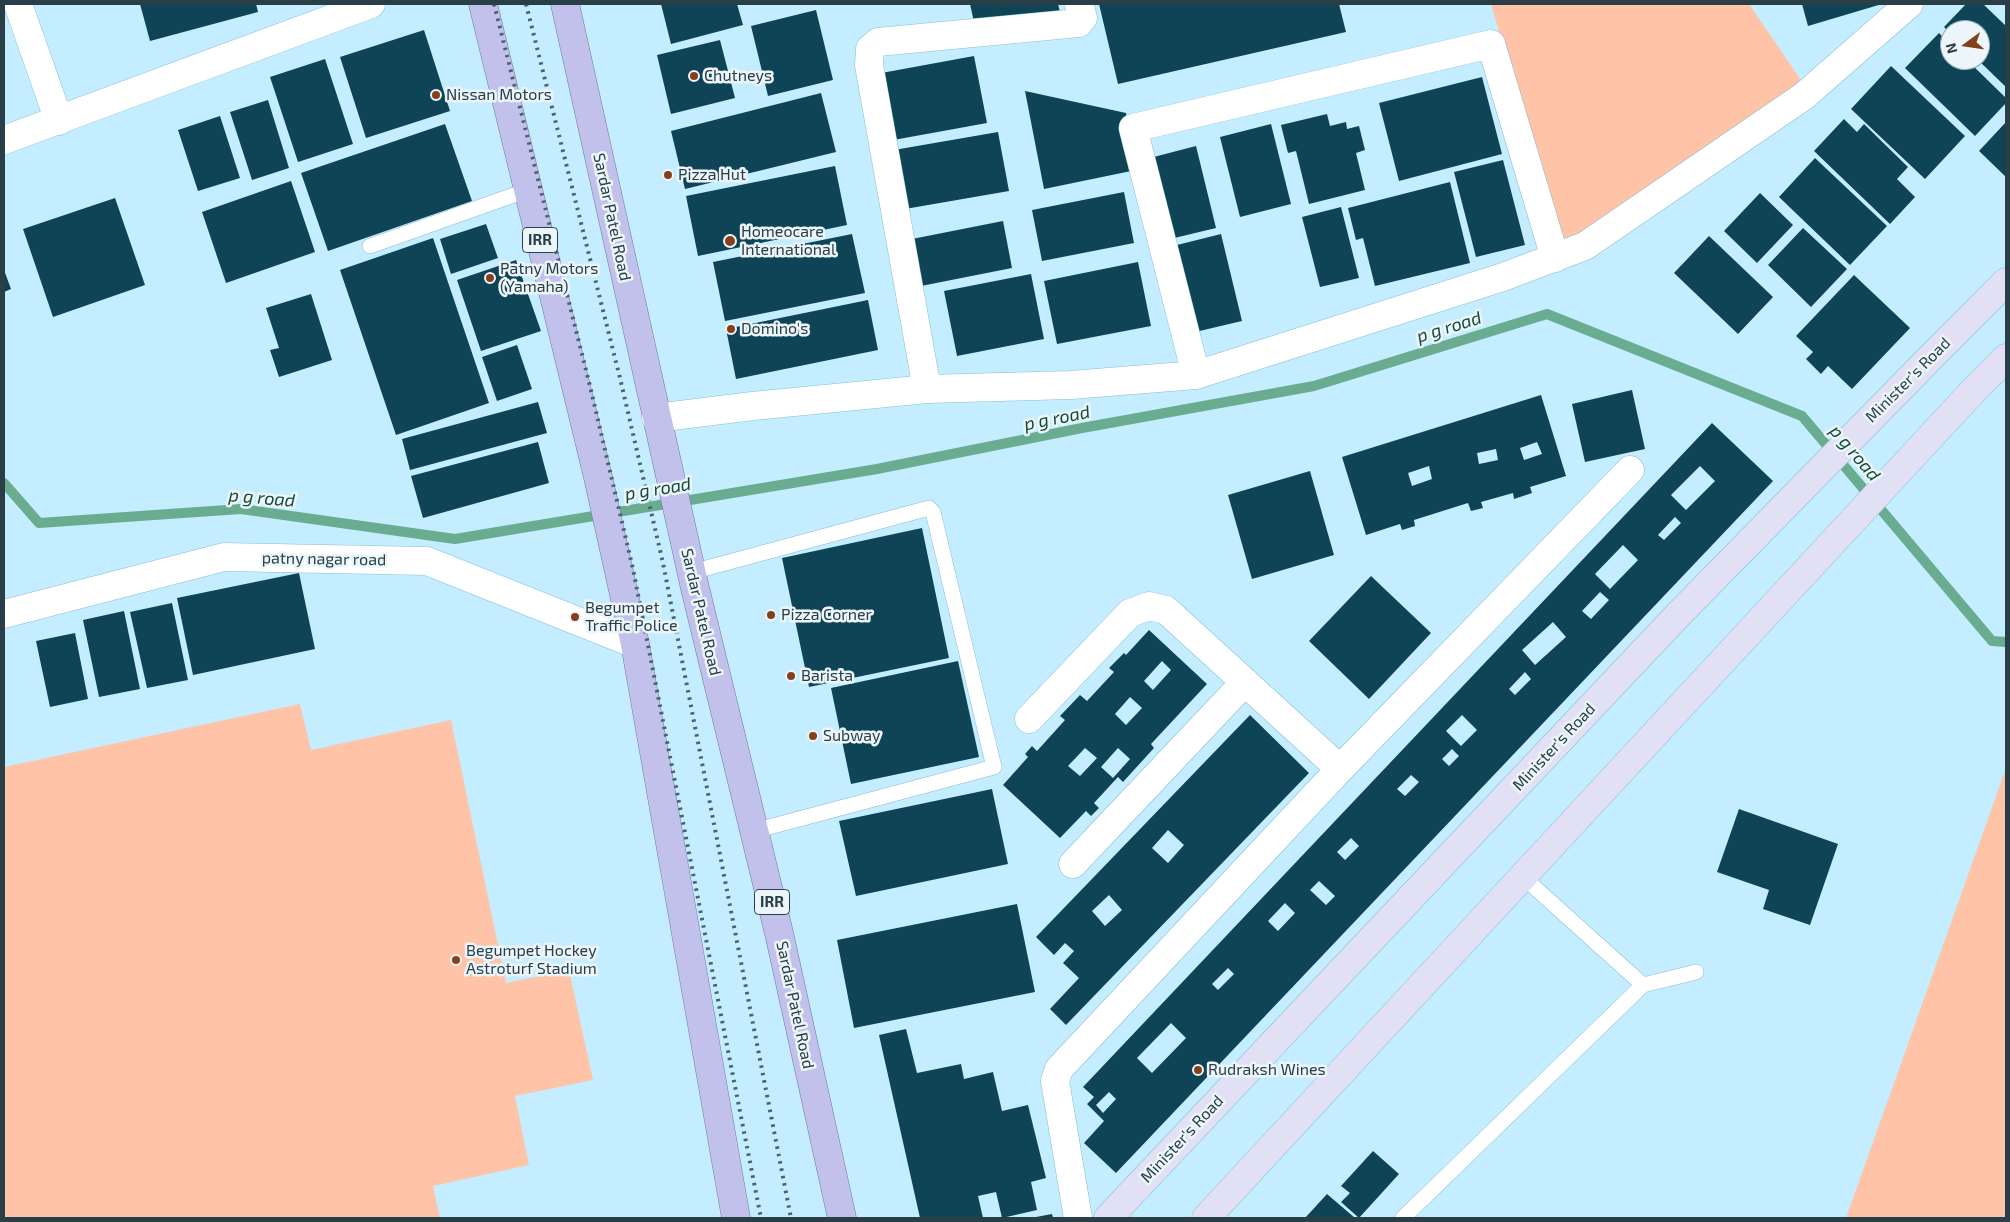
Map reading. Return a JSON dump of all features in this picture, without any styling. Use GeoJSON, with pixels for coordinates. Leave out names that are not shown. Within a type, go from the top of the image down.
{"type":"FeatureCollection","features":[{"type":"Feature","properties":{"kind":"main road","name":"IRR"},"geometry":{"type":"LineString","coordinates":[[483,4],[598,477],[635,644],[736,1218]]}},
{"type":"Feature","properties":{"kind":"main road","name":"Sardar Patel Road"},"geometry":{"type":"LineString","coordinates":[[565,4],[683,537],[779,934],[842,1218]]}},
{"type":"Feature","properties":{"kind":"main road","name":"Minister's Road"},"geometry":{"type":"LineString","coordinates":[[1108,1218],[1678,615],[2006,282]]}},
{"type":"Feature","properties":{"kind":"main road"},"geometry":{"type":"LineString","coordinates":[[1206,1218],[1720,663],[2006,358]]}},
{"type":"Feature","properties":{"kind":"street"},"geometry":{"type":"LineString","coordinates":[[18,4],[59,121]]}},
{"type":"Feature","properties":{"kind":"street"},"geometry":{"type":"LineString","coordinates":[[4,140],[371,4]]}},
{"type":"Feature","properties":{"kind":"street"},"geometry":{"type":"LineString","coordinates":[[927,389],[869,65],[870,50],[878,42],[1079,23],[1082,18],[1079,4]]}},
{"type":"Feature","properties":{"kind":"street"},"geometry":{"type":"LineString","coordinates":[[656,418],[753,406],[927,389],[1071,385],[1196,375],[1503,277],[1585,246],[1804,96],[1908,4]]}},
{"type":"Feature","properties":{"kind":"street"},"geometry":{"type":"LineString","coordinates":[[1196,375],[1133,128],[1491,44],[1555,258]]}},
{"type":"Feature","properties":{"kind":"street"},"geometry":{"type":"LineString","coordinates":[[1078,1218],[1055,1080],[1059,1068],[1340,769],[1630,470]]}},
{"type":"Feature","properties":{"kind":"street","name":"patny nagar road"},"geometry":{"type":"LineString","coordinates":[[6,606],[224,556],[427,561],[635,644]]}},
{"type":"Feature","properties":{"kind":"street"},"geometry":{"type":"LineString","coordinates":[[1030,719],[1130,613],[1149,606],[1166,610],[1340,769]]}},
{"type":"Feature","properties":{"kind":"street"},"geometry":{"type":"LineString","coordinates":[[1073,864],[1245,682]]}},
{"type":"Feature","properties":{"kind":"lane"},"geometry":{"type":"LineString","coordinates":[[370,246],[528,190]]}},
{"type":"Feature","properties":{"kind":"lane"},"geometry":{"type":"LineString","coordinates":[[692,572],[929,508],[932,510],[994,767],[754,831]]}},
{"type":"Feature","properties":{"kind":"lane"},"geometry":{"type":"LineString","coordinates":[[1522,876],[1643,985]]}},
{"type":"Feature","properties":{"kind":"lane"},"geometry":{"type":"LineString","coordinates":[[1404,1218],[1643,985],[1696,972]]}},
{"type":"Feature","properties":{"kind":"shaded area"},"geometry":{"type":"Polygon","coordinates":[[[1491,4],[1749,4],[1805,86],[1562,247],[1491,4]]]}},
{"type":"Feature","properties":{"kind":"shaded area"},"geometry":{"type":"Polygon","coordinates":[[[300,704],[311,750],[451,720],[506,983],[569,970],[593,1080],[515,1096],[529,1165],[433,1186],[440,1218],[4,1218],[4,767],[300,704]]]}},
{"type":"Feature","properties":{"kind":"shaded area"},"geometry":{"type":"Polygon","coordinates":[[[2006,768],[2006,1218],[1846,1218],[2006,768]]]}},
{"type":"Feature","properties":{"kind":"building"},"geometry":{"type":"Polygon","coordinates":[[[140,4],[256,4],[258,12],[150,41],[140,4]]]}},
{"type":"Feature","properties":{"kind":"building"},"geometry":{"type":"Polygon","coordinates":[[[661,4],[737,4],[743,25],[671,44],[661,4]]]}},
{"type":"Feature","properties":{"kind":"building"},"geometry":{"type":"Polygon","coordinates":[[[970,4],[1058,4],[1060,12],[976,31],[970,4]]]}},
{"type":"Feature","properties":{"kind":"building"},"geometry":{"type":"Polygon","coordinates":[[[1099,4],[1339,4],[1346,32],[1118,84],[1099,4]]]}},
{"type":"Feature","properties":{"kind":"building"},"geometry":{"type":"Polygon","coordinates":[[[1802,4],[1882,4],[1808,26],[1802,4]]]}},
{"type":"Feature","properties":{"kind":"building"},"geometry":{"type":"Polygon","coordinates":[[[1966,4],[1983,4],[2006,26],[2006,87],[1988,70],[1990,70],[1990,20],[1951,20],[1966,4]]]}},
{"type":"Feature","properties":{"kind":"building"},"geometry":{"type":"Polygon","coordinates":[[[816,10],[833,80],[768,96],[751,26],[816,10]]]}},
{"type":"Feature","properties":{"kind":"building"},"geometry":{"type":"Polygon","coordinates":[[[424,30],[450,111],[366,138],[340,57],[424,30]]]}},
{"type":"Feature","properties":{"kind":"building"},"geometry":{"type":"Polygon","coordinates":[[[1939,33],[1940,70],[1977,70],[2006,98],[2006,103],[1975,136],[1905,68],[1939,33]]]}},
{"type":"Feature","properties":{"kind":"building"},"geometry":{"type":"Polygon","coordinates":[[[720,40],[735,98],[671,114],[657,55],[720,40]]]}},
{"type":"Feature","properties":{"kind":"building"},"geometry":{"type":"Polygon","coordinates":[[[974,56],[987,123],[888,141],[876,74],[974,56]]]}},
{"type":"Feature","properties":{"kind":"building"},"geometry":{"type":"Polygon","coordinates":[[[325,59],[353,144],[298,162],[270,77],[325,59]]]}},
{"type":"Feature","properties":{"kind":"building"},"geometry":{"type":"Polygon","coordinates":[[[1891,66],[1965,136],[1925,179],[1851,109],[1891,66]]]}},
{"type":"Feature","properties":{"kind":"building"},"geometry":{"type":"Polygon","coordinates":[[[1482,77],[1502,154],[1399,181],[1379,103],[1482,77]]]}},
{"type":"Feature","properties":{"kind":"building"},"geometry":{"type":"Polygon","coordinates":[[[1025,91],[1126,113],[1136,170],[1044,189],[1025,91]]]}},
{"type":"Feature","properties":{"kind":"building"},"geometry":{"type":"Polygon","coordinates":[[[821,93],[836,152],[685,189],[671,131],[821,93]]]}},
{"type":"Feature","properties":{"kind":"building"},"geometry":{"type":"Polygon","coordinates":[[[268,100],[289,168],[252,180],[230,112],[268,100]]]}},
{"type":"Feature","properties":{"kind":"building"},"geometry":{"type":"Polygon","coordinates":[[[1327,114],[1330,126],[1346,122],[1347,129],[1359,126],[1365,150],[1356,153],[1365,190],[1309,204],[1296,151],[1288,153],[1281,125],[1327,114]]]}},
{"type":"Feature","properties":{"kind":"building"},"geometry":{"type":"Polygon","coordinates":[[[220,116],[240,178],[198,191],[178,130],[220,116]]]}},
{"type":"Feature","properties":{"kind":"building"},"geometry":{"type":"Polygon","coordinates":[[[1844,119],[1857,132],[1864,124],[1908,167],[1897,179],[1915,197],[1890,224],[1814,151],[1844,119]]]}},
{"type":"Feature","properties":{"kind":"building"},"geometry":{"type":"Polygon","coordinates":[[[2006,122],[2006,177],[1979,151],[2006,122]]]}},
{"type":"Feature","properties":{"kind":"building"},"geometry":{"type":"Polygon","coordinates":[[[445,124],[472,201],[328,251],[301,173],[445,124]]]}},
{"type":"Feature","properties":{"kind":"building"},"geometry":{"type":"Polygon","coordinates":[[[1271,124],[1291,204],[1240,217],[1220,137],[1271,124]]]}},
{"type":"Feature","properties":{"kind":"building"},"geometry":{"type":"Polygon","coordinates":[[[998,132],[1009,191],[905,209],[894,150],[998,132]]]}},
{"type":"Feature","properties":{"kind":"building"},"geometry":{"type":"Polygon","coordinates":[[[1196,146],[1216,228],[1166,240],[1146,159],[1196,146]]]}},
{"type":"Feature","properties":{"kind":"building"},"geometry":{"type":"Polygon","coordinates":[[[1815,158],[1887,226],[1850,265],[1779,197],[1815,158]]]}},
{"type":"Feature","properties":{"kind":"building"},"geometry":{"type":"Polygon","coordinates":[[[1503,160],[1525,245],[1476,257],[1454,172],[1503,160]]]}},
{"type":"Feature","properties":{"kind":"building"},"geometry":{"type":"Polygon","coordinates":[[[835,166],[847,225],[698,256],[686,196],[835,166]]]}},
{"type":"Feature","properties":{"kind":"building"},"geometry":{"type":"Polygon","coordinates":[[[291,181],[315,252],[226,283],[202,212],[291,181]]]}},
{"type":"Feature","properties":{"kind":"building"},"geometry":{"type":"Polygon","coordinates":[[[1450,182],[1470,263],[1375,286],[1363,238],[1356,240],[1348,208],[1450,182]]]}},
{"type":"Feature","properties":{"kind":"building"},"geometry":{"type":"Polygon","coordinates":[[[1124,192],[1134,243],[1042,261],[1032,210],[1124,192]]]}},
{"type":"Feature","properties":{"kind":"building"},"geometry":{"type":"Polygon","coordinates":[[[1760,193],[1793,225],[1757,263],[1724,231],[1760,193]]]}},
{"type":"Feature","properties":{"kind":"building"},"geometry":{"type":"Polygon","coordinates":[[[115,198],[145,285],[53,317],[23,229],[115,198]]]}},
{"type":"Feature","properties":{"kind":"building"},"geometry":{"type":"Polygon","coordinates":[[[1341,207],[1359,278],[1320,287],[1302,217],[1341,207]]]}},
{"type":"Feature","properties":{"kind":"building"},"geometry":{"type":"Polygon","coordinates":[[[1003,221],[1012,268],[921,286],[912,239],[1003,221]]]}},
{"type":"Feature","properties":{"kind":"building"},"geometry":{"type":"Polygon","coordinates":[[[486,224],[498,258],[451,274],[440,239],[486,224]]]}},
{"type":"Feature","properties":{"kind":"building"},"geometry":{"type":"Polygon","coordinates":[[[1803,228],[1847,269],[1811,307],[1768,265],[1803,228]]]}},
{"type":"Feature","properties":{"kind":"building"},"geometry":{"type":"Polygon","coordinates":[[[852,234],[865,293],[725,321],[713,262],[852,234]]]}},
{"type":"Feature","properties":{"kind":"building"},"geometry":{"type":"Polygon","coordinates":[[[1221,234],[1242,321],[1191,333],[1169,247],[1221,234]]]}},
{"type":"Feature","properties":{"kind":"building"},"geometry":{"type":"Polygon","coordinates":[[[1709,236],[1773,297],[1738,334],[1674,273],[1709,236]]]}},
{"type":"Feature","properties":{"kind":"building"},"geometry":{"type":"Polygon","coordinates":[[[433,238],[489,403],[396,435],[340,270],[433,238]]]}},
{"type":"Feature","properties":{"kind":"building"},"geometry":{"type":"Polygon","coordinates":[[[516,260],[541,331],[481,351],[457,280],[516,260]]]}},
{"type":"Feature","properties":{"kind":"building"},"geometry":{"type":"Polygon","coordinates":[[[1138,262],[1151,326],[1057,344],[1044,281],[1138,262]]]}},
{"type":"Feature","properties":{"kind":"building"},"geometry":{"type":"Polygon","coordinates":[[[4,270],[11,289],[4,292],[4,270]]]}},
{"type":"Feature","properties":{"kind":"building"},"geometry":{"type":"Polygon","coordinates":[[[1031,274],[1044,339],[957,356],[944,291],[1031,274]]]}},
{"type":"Feature","properties":{"kind":"building"},"geometry":{"type":"Polygon","coordinates":[[[1854,275],[1910,328],[1852,389],[1828,366],[1821,374],[1806,359],[1813,352],[1796,336],[1854,275]]]}},
{"type":"Feature","properties":{"kind":"building"},"geometry":{"type":"Polygon","coordinates":[[[311,294],[332,360],[279,377],[270,350],[279,348],[266,308],[311,294]]]}},
{"type":"Feature","properties":{"kind":"building"},"geometry":{"type":"Polygon","coordinates":[[[868,300],[878,350],[736,379],[726,329],[868,300]]]}},
{"type":"Feature","properties":{"kind":"building"},"geometry":{"type":"Polygon","coordinates":[[[517,345],[532,389],[497,401],[482,357],[517,345]]]}},
{"type":"Feature","properties":{"kind":"building"},"geometry":{"type":"Polygon","coordinates":[[[1632,390],[1645,449],[1585,462],[1572,404],[1632,390]]]}},
{"type":"Feature","properties":{"kind":"building"},"geometry":{"type":"Polygon","coordinates":[[[1541,395],[1566,476],[1530,487],[1532,493],[1514,499],[1513,493],[1481,502],[1483,508],[1471,511],[1468,503],[1414,520],[1415,526],[1402,530],[1400,524],[1366,535],[1342,457],[1541,395]],[[1537,442],[1520,448],[1524,460],[1542,454],[1537,442]],[[1496,449],[1477,453],[1479,464],[1498,460],[1496,449]],[[1429,466],[1408,473],[1412,486],[1432,479],[1429,466]]]}},
{"type":"Feature","properties":{"kind":"building"},"geometry":{"type":"Polygon","coordinates":[[[538,402],[547,433],[410,470],[402,439],[538,402]]]}},
{"type":"Feature","properties":{"kind":"building"},"geometry":{"type":"Polygon","coordinates":[[[1712,423],[1773,481],[1116,1173],[1084,1143],[1104,1121],[1087,1104],[1094,1097],[1083,1087],[1712,423]],[[1700,466],[1671,495],[1686,510],[1715,481],[1700,466]],[[1675,517],[1658,535],[1664,540],[1681,523],[1675,517]],[[1623,545],[1595,574],[1610,589],[1638,560],[1623,545]],[[1600,592],[1582,611],[1591,619],[1609,600],[1600,592]],[[1553,622],[1522,650],[1535,665],[1566,637],[1553,622]],[[1525,672],[1509,689],[1515,695],[1531,679],[1525,672]],[[1462,715],[1446,731],[1461,746],[1477,730],[1462,715]],[[1452,749],[1442,759],[1449,766],[1459,756],[1452,749]],[[1411,775],[1397,789],[1405,796],[1419,782],[1411,775]],[[1351,838],[1337,852],[1345,860],[1359,846],[1351,838]],[[1319,881],[1310,890],[1326,905],[1335,896],[1319,881]],[[1285,903],[1268,921],[1278,931],[1295,913],[1285,903]],[[1228,968],[1212,984],[1218,990],[1234,974],[1228,968]],[[1171,1023],[1137,1058],[1152,1073],[1186,1038],[1171,1023]],[[1109,1092],[1096,1105],[1103,1113],[1116,1099],[1109,1092]]]}},
{"type":"Feature","properties":{"kind":"building"},"geometry":{"type":"Polygon","coordinates":[[[538,442],[549,483],[423,518],[411,476],[538,442]]]}},
{"type":"Feature","properties":{"kind":"building"},"geometry":{"type":"Polygon","coordinates":[[[1310,471],[1334,555],[1252,579],[1228,495],[1310,471]]]}},
{"type":"Feature","properties":{"kind":"building"},"geometry":{"type":"Polygon","coordinates":[[[922,528],[949,658],[809,687],[782,558],[922,528]]]}},
{"type":"Feature","properties":{"kind":"building"},"geometry":{"type":"Polygon","coordinates":[[[299,573],[315,649],[193,675],[177,598],[299,573]]]}},
{"type":"Feature","properties":{"kind":"building"},"geometry":{"type":"Polygon","coordinates":[[[1371,576],[1431,633],[1369,699],[1309,641],[1371,576]]]}},
{"type":"Feature","properties":{"kind":"building"},"geometry":{"type":"Polygon","coordinates":[[[172,603],[188,680],[147,688],[130,612],[172,603]]]}},
{"type":"Feature","properties":{"kind":"building"},"geometry":{"type":"Polygon","coordinates":[[[124,611],[140,689],[99,697],[83,620],[124,611]]]}},
{"type":"Feature","properties":{"kind":"building"},"geometry":{"type":"Polygon","coordinates":[[[1149,630],[1207,684],[1151,744],[1154,748],[1123,782],[1118,777],[1094,803],[1099,808],[1091,816],[1086,811],[1060,838],[1003,785],[1028,757],[1025,754],[1032,746],[1037,751],[1065,720],[1060,716],[1080,695],[1087,701],[1114,672],[1109,668],[1124,653],[1126,655],[1149,630]],[[1162,661],[1144,681],[1153,690],[1171,670],[1162,661]],[[1130,697],[1115,714],[1126,725],[1142,708],[1130,697]],[[1085,748],[1068,766],[1080,776],[1097,758],[1085,748]],[[1118,748],[1101,767],[1113,778],[1130,759],[1118,748]]]}},
{"type":"Feature","properties":{"kind":"building"},"geometry":{"type":"Polygon","coordinates":[[[75,633],[88,699],[50,707],[36,641],[75,633]]]}},
{"type":"Feature","properties":{"kind":"building"},"geometry":{"type":"Polygon","coordinates":[[[958,661],[979,757],[851,784],[831,688],[958,661]]]}},
{"type":"Feature","properties":{"kind":"building"},"geometry":{"type":"Polygon","coordinates":[[[1250,715],[1309,773],[1066,1025],[1050,1009],[1079,978],[1063,963],[1074,951],[1065,943],[1054,955],[1036,937],[1250,715]],[[1168,830],[1152,848],[1168,863],[1184,845],[1168,830]],[[1109,895],[1092,911],[1105,926],[1122,910],[1109,895]]]}},
{"type":"Feature","properties":{"kind":"building"},"geometry":{"type":"Polygon","coordinates":[[[992,789],[1008,864],[856,896],[839,821],[992,789]]]}},
{"type":"Feature","properties":{"kind":"building"},"geometry":{"type":"Polygon","coordinates":[[[1739,809],[1838,844],[1810,925],[1763,909],[1769,890],[1717,872],[1739,809]]]}},
{"type":"Feature","properties":{"kind":"building"},"geometry":{"type":"Polygon","coordinates":[[[1017,904],[1035,992],[854,1028],[837,940],[1017,904]]]}},
{"type":"Feature","properties":{"kind":"building"},"geometry":{"type":"Polygon","coordinates":[[[906,1029],[917,1073],[961,1064],[964,1079],[993,1072],[1002,1111],[1028,1105],[1046,1178],[1031,1182],[1037,1210],[1002,1218],[996,1192],[978,1196],[983,1218],[920,1218],[879,1035],[906,1029]]]}},
{"type":"Feature","properties":{"kind":"building"},"geometry":{"type":"Polygon","coordinates":[[[1373,1151],[1399,1174],[1359,1218],[1341,1202],[1350,1193],[1341,1186],[1373,1151]]]}},
{"type":"Feature","properties":{"kind":"building"},"geometry":{"type":"Polygon","coordinates":[[[1327,1194],[1355,1218],[1305,1218],[1327,1194]]]}},
{"type":"Feature","properties":{"kind":"building"},"geometry":{"type":"Polygon","coordinates":[[[1052,1214],[1053,1218],[1036,1218],[1036,1217],[1052,1214]]]}},
{"type":"Feature","properties":{"kind":"waterway","name":"p g road"},"geometry":{"type":"LineString","coordinates":[[4,483],[39,523],[241,509],[455,539],[877,469],[1082,428],[1314,386],[1547,314],[1802,416],[1992,641],[2006,642]]}},
{"type":"Feature","properties":{"kind":"railway"},"geometry":{"type":"LineString","coordinates":[[494,4],[590,386],[633,569],[761,1218]]}},
{"type":"Feature","properties":{"kind":"railway"},"geometry":{"type":"LineString","coordinates":[[526,4],[620,378],[663,563],[791,1218]]}},
{"type":"Feature","properties":{"kind":"place","name":"Chutneys"},"geometry":{"type":"Point","coordinates":[694,76]}},
{"type":"Feature","properties":{"kind":"place","name":"Nissan Motors"},"geometry":{"type":"Point","coordinates":[436,95]}},
{"type":"Feature","properties":{"kind":"place","name":"Pizza Hut"},"geometry":{"type":"Point","coordinates":[668,175]}},
{"type":"Feature","properties":{"kind":"place","name":"Homeocare International"},"geometry":{"type":"Point","coordinates":[730,241]}},
{"type":"Feature","properties":{"kind":"place","name":"Patny Motors (Yamaha)"},"geometry":{"type":"Point","coordinates":[490,278]}},
{"type":"Feature","properties":{"kind":"place","name":"Domino's"},"geometry":{"type":"Point","coordinates":[731,329]}},
{"type":"Feature","properties":{"kind":"place","name":"Pizza Corner"},"geometry":{"type":"Point","coordinates":[771,615]}},
{"type":"Feature","properties":{"kind":"place","name":"Begumpet Traffic Police"},"geometry":{"type":"Point","coordinates":[575,617]}},
{"type":"Feature","properties":{"kind":"place","name":"Barista"},"geometry":{"type":"Point","coordinates":[791,676]}},
{"type":"Feature","properties":{"kind":"place","name":"Subway"},"geometry":{"type":"Point","coordinates":[813,736]}},
{"type":"Feature","properties":{"kind":"place","name":"Begumpet Hockey Astroturf Stadium"},"geometry":{"type":"Point","coordinates":[456,960]}},
{"type":"Feature","properties":{"kind":"place","name":"Rudraksh Wines"},"geometry":{"type":"Point","coordinates":[1198,1070]}}]}
